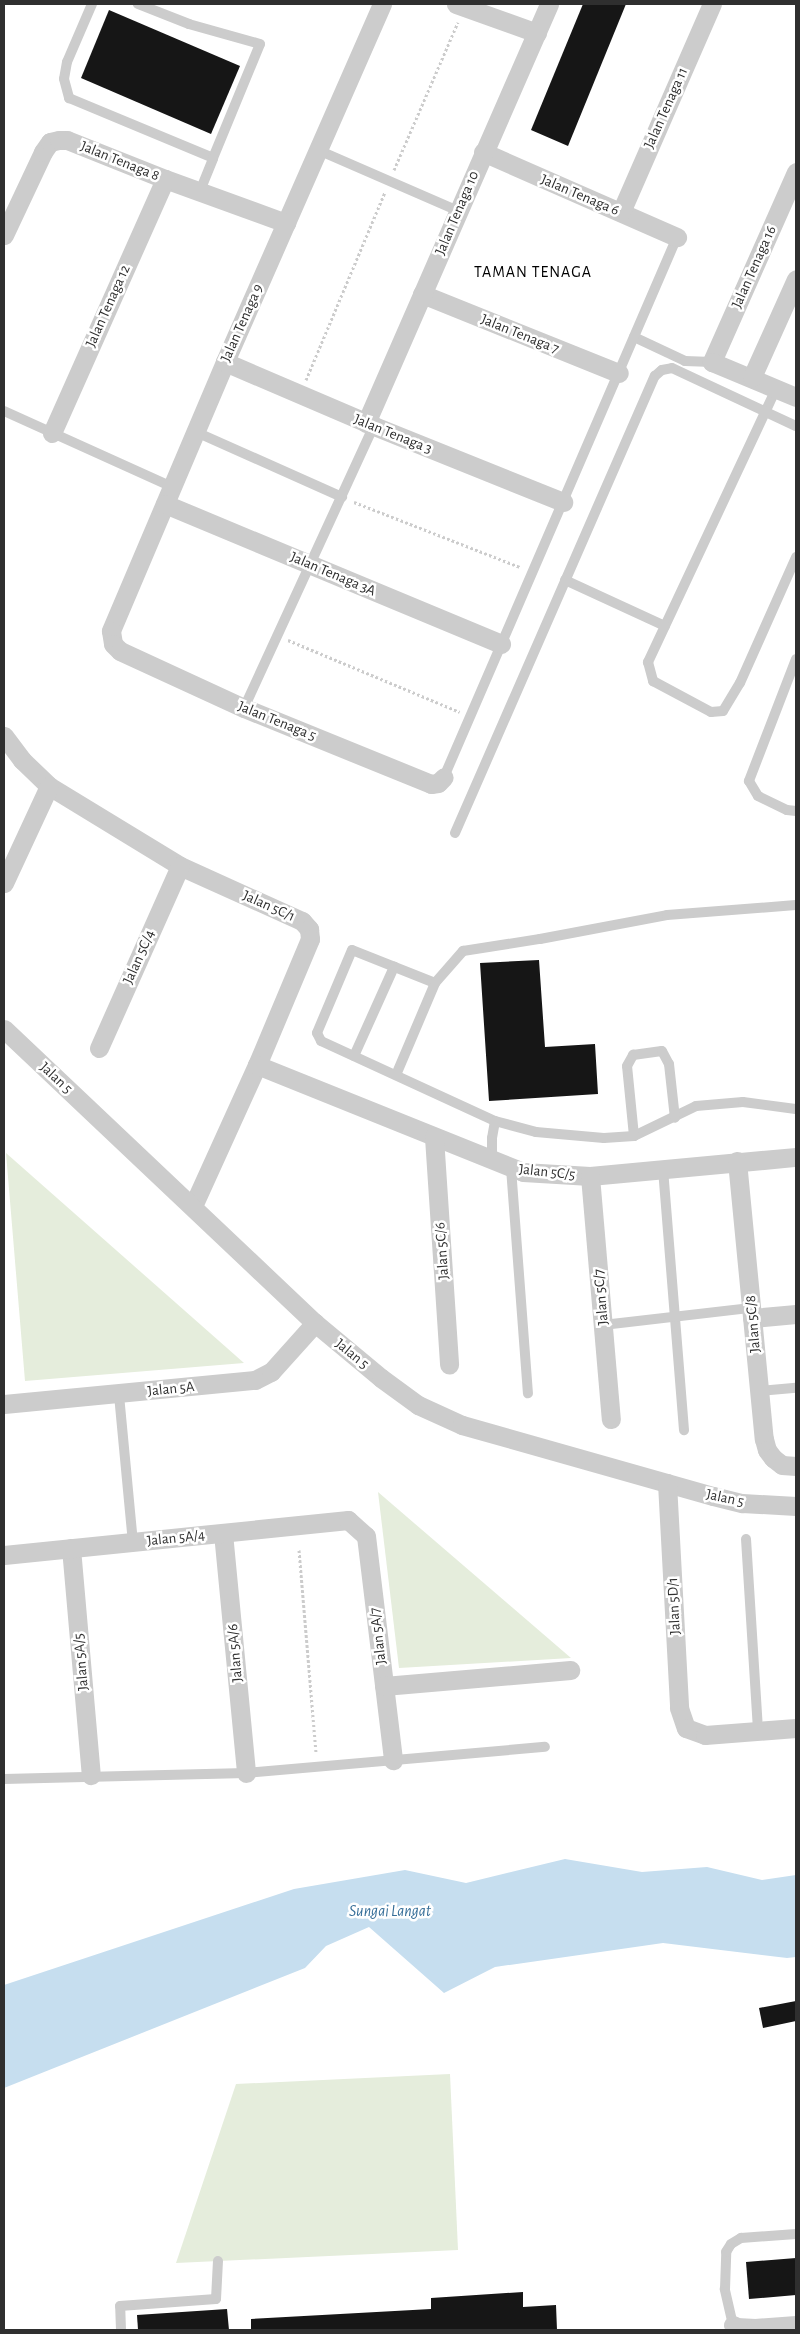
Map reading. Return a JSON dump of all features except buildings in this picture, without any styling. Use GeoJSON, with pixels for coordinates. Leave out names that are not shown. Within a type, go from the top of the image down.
{"type":"FeatureCollection","features":[{"type":"Feature","properties":{"kind":"street","name":"Jalan Tenaga 9"},"geometry":{"type":"LineString","coordinates":[[113,644],[112,631],[225,362],[382,4]]}},
{"type":"Feature","properties":{"kind":"street","name":"Jalan Tenaga 10"},"geometry":{"type":"LineString","coordinates":[[370,425],[422,294],[549,4]]}},
{"type":"Feature","properties":{"kind":"street","name":"Jalan Tenaga 11"},"geometry":{"type":"LineString","coordinates":[[621,212],[712,4]]}},
{"type":"Feature","properties":{"kind":"street"},"geometry":{"type":"LineString","coordinates":[[460,5],[536,33]]}},
{"type":"Feature","properties":{"kind":"street","name":"Jalan Tenaga 8"},"geometry":{"type":"LineString","coordinates":[[4,235],[43,152],[50,142],[67,140],[165,179],[286,223]]}},
{"type":"Feature","properties":{"kind":"street","name":"Jalan Tenaga 6"},"geometry":{"type":"LineString","coordinates":[[483,152],[677,237]]}},
{"type":"Feature","properties":{"kind":"street","name":"Jalan Tenaga 16"},"geometry":{"type":"LineString","coordinates":[[712,362],[796,172]]}},
{"type":"Feature","properties":{"kind":"street","name":"Jalan Tenaga 12"},"geometry":{"type":"LineString","coordinates":[[52,433],[165,179]]}},
{"type":"Feature","properties":{"kind":"street"},"geometry":{"type":"LineString","coordinates":[[752,377],[796,279]]}},
{"type":"Feature","properties":{"kind":"street","name":"Jalan Tenaga 7"},"geometry":{"type":"LineString","coordinates":[[422,294],[619,373]]}},
{"type":"Feature","properties":{"kind":"street","name":"Jalan Tenaga 3"},"geometry":{"type":"LineString","coordinates":[[225,362],[370,425],[563,502]]}},
{"type":"Feature","properties":{"kind":"street"},"geometry":{"type":"LineString","coordinates":[[712,362],[752,377],[796,398]]}},
{"type":"Feature","properties":{"kind":"street","name":"Jalan Tenaga 3A"},"geometry":{"type":"LineString","coordinates":[[169,496],[312,565],[501,644]]}},
{"type":"Feature","properties":{"kind":"street","name":"Jalan Tenaga 5"},"geometry":{"type":"LineString","coordinates":[[113,644],[120,651],[244,708],[431,784],[438,783],[444,777]]}},
{"type":"Feature","properties":{"kind":"street","name":"Jalan 5C/1"},"geometry":{"type":"LineString","coordinates":[[4,736],[22,760],[49,786],[180,866],[302,921],[309,930],[310,939],[257,1066],[193,1206]]}},
{"type":"Feature","properties":{"kind":"street"},"geometry":{"type":"LineString","coordinates":[[4,883],[49,786]]}},
{"type":"Feature","properties":{"kind":"street","name":"Jalan 5C/4"},"geometry":{"type":"LineString","coordinates":[[99,1048],[180,866]]}},
{"type":"Feature","properties":{"kind":"street","name":"Jalan 5"},"geometry":{"type":"LineString","coordinates":[[4,1029],[315,1323],[381,1378],[418,1405],[462,1425],[667,1483],[742,1503],[796,1506]]}},
{"type":"Feature","properties":{"kind":"street","name":"Jalan 5C/5"},"geometry":{"type":"LineString","coordinates":[[257,1066],[511,1168],[536,1173],[590,1176],[796,1157]]}},
{"type":"Feature","properties":{"kind":"street","name":"Jalan 5C/6"},"geometry":{"type":"LineString","coordinates":[[434,1137],[449,1365]]}},
{"type":"Feature","properties":{"kind":"street","name":"Jalan 5C/8"},"geometry":{"type":"LineString","coordinates":[[737,1161],[759,1391],[767,1450],[782,1465],[796,1466]]}},
{"type":"Feature","properties":{"kind":"street","name":"Jalan 5C/7"},"geometry":{"type":"LineString","coordinates":[[590,1176],[611,1419]]}},
{"type":"Feature","properties":{"kind":"street"},"geometry":{"type":"LineString","coordinates":[[752,1313],[796,1314]]}},
{"type":"Feature","properties":{"kind":"street","name":"Jalan 5A"},"geometry":{"type":"LineString","coordinates":[[4,1404],[119,1395],[255,1380],[265,1377],[315,1323]]}},
{"type":"Feature","properties":{"kind":"street","name":"Jalan 5D/1"},"geometry":{"type":"LineString","coordinates":[[667,1483],[679,1708],[686,1728],[705,1736],[758,1731]]}},
{"type":"Feature","properties":{"kind":"street","name":"Jalan 5A/4"},"geometry":{"type":"LineString","coordinates":[[4,1555],[348,1520]]}},
{"type":"Feature","properties":{"kind":"street","name":"Jalan 5A/7"},"geometry":{"type":"LineString","coordinates":[[348,1520],[366,1536],[393,1760]]}},
{"type":"Feature","properties":{"kind":"street","name":"Jalan 5A/6"},"geometry":{"type":"LineString","coordinates":[[223,1533],[246,1773]]}},
{"type":"Feature","properties":{"kind":"street","name":"Jalan 5A/5"},"geometry":{"type":"LineString","coordinates":[[71,1548],[91,1775]]}},
{"type":"Feature","properties":{"kind":"street"},"geometry":{"type":"LineString","coordinates":[[384,1686],[570,1670]]}},
{"type":"Feature","properties":{"kind":"street"},"geometry":{"type":"LineString","coordinates":[[758,1731],[796,1728]]}},
{"type":"Feature","properties":{"kind":"street"},"geometry":{"type":"LineString","coordinates":[[733,2325],[736,2328],[755,2328],[796,2325]]}},
{"type":"Feature","properties":{"kind":"lane"},"geometry":{"type":"LineString","coordinates":[[92,4],[67,62],[64,79],[69,98],[213,158]]}},
{"type":"Feature","properties":{"kind":"lane"},"geometry":{"type":"LineString","coordinates":[[138,4],[189,24],[260,44],[200,191]]}},
{"type":"Feature","properties":{"kind":"lane"},"geometry":{"type":"LineString","coordinates":[[318,150],[458,211]]}},
{"type":"Feature","properties":{"kind":"lane"},"geometry":{"type":"LineString","coordinates":[[444,777],[677,237]]}},
{"type":"Feature","properties":{"kind":"lane"},"geometry":{"type":"LineString","coordinates":[[634,337],[685,361],[712,362]]}},
{"type":"Feature","properties":{"kind":"lane"},"geometry":{"type":"LineString","coordinates":[[455,833],[655,376],[662,370],[672,368],[796,426]]}},
{"type":"Feature","properties":{"kind":"lane"},"geometry":{"type":"LineString","coordinates":[[776,389],[648,662],[653,681],[711,712],[723,711],[740,683],[796,557]]}},
{"type":"Feature","properties":{"kind":"lane"},"geometry":{"type":"LineString","coordinates":[[4,411],[52,433],[169,496]]}},
{"type":"Feature","properties":{"kind":"lane"},"geometry":{"type":"LineString","coordinates":[[244,708],[312,565],[342,497],[370,425]]}},
{"type":"Feature","properties":{"kind":"lane"},"geometry":{"type":"LineString","coordinates":[[196,432],[342,497]]}},
{"type":"Feature","properties":{"kind":"lane"},"geometry":{"type":"LineString","coordinates":[[565,580],[665,626]]}},
{"type":"Feature","properties":{"kind":"lane"},"geometry":{"type":"LineString","coordinates":[[796,659],[749,781],[758,796],[787,810],[796,811]]}},
{"type":"Feature","properties":{"kind":"lane"},"geometry":{"type":"LineString","coordinates":[[396,1075],[435,983],[463,951],[540,940],[668,915],[796,905]]}},
{"type":"Feature","properties":{"kind":"lane"},"geometry":{"type":"LineString","coordinates":[[435,983],[352,950],[317,1033],[321,1042],[495,1121],[536,1132],[604,1138],[634,1136],[676,1118],[696,1106],[743,1102],[796,1109]]}},
{"type":"Feature","properties":{"kind":"lane"},"geometry":{"type":"LineString","coordinates":[[354,1056],[394,967]]}},
{"type":"Feature","properties":{"kind":"lane"},"geometry":{"type":"LineString","coordinates":[[634,1136],[627,1066],[633,1055],[662,1051],[669,1064],[676,1118]]}},
{"type":"Feature","properties":{"kind":"lane"},"geometry":{"type":"LineString","coordinates":[[486,1158],[495,1121]]}},
{"type":"Feature","properties":{"kind":"lane"},"geometry":{"type":"LineString","coordinates":[[511,1168],[528,1393]]}},
{"type":"Feature","properties":{"kind":"lane"},"geometry":{"type":"LineString","coordinates":[[663,1169],[684,1430]]}},
{"type":"Feature","properties":{"kind":"lane"},"geometry":{"type":"LineString","coordinates":[[603,1325],[676,1317],[752,1313]]}},
{"type":"Feature","properties":{"kind":"lane"},"geometry":{"type":"LineString","coordinates":[[759,1391],[796,1388]]}},
{"type":"Feature","properties":{"kind":"lane"},"geometry":{"type":"LineString","coordinates":[[119,1395],[133,1542]]}},
{"type":"Feature","properties":{"kind":"lane"},"geometry":{"type":"LineString","coordinates":[[746,1539],[758,1731]]}},
{"type":"Feature","properties":{"kind":"lane"},"geometry":{"type":"LineString","coordinates":[[4,1779],[91,1775],[246,1773],[545,1747]]}},
{"type":"Feature","properties":{"kind":"lane"},"geometry":{"type":"LineString","coordinates":[[733,2325],[725,2289],[726,2252],[731,2244],[741,2238],[796,2234]]}},
{"type":"Feature","properties":{"kind":"lane"},"geometry":{"type":"LineString","coordinates":[[121,2330],[120,2306],[216,2299],[218,2262]]}},
{"type":"Feature","properties":{"kind":"path"},"geometry":{"type":"LineString","coordinates":[[300,394],[390,181],[460,5]]}},
{"type":"Feature","properties":{"kind":"path"},"geometry":{"type":"LineString","coordinates":[[342,497],[532,572]]}},
{"type":"Feature","properties":{"kind":"path"},"geometry":{"type":"LineString","coordinates":[[278,635],[470,717]]}},
{"type":"Feature","properties":{"kind":"path"},"geometry":{"type":"LineString","coordinates":[[299,1550],[316,1758]]}},
{"type":"Feature","properties":{"kind":"green space"},"geometry":{"type":"Polygon","coordinates":[[[6,1153],[244,1363],[25,1381],[6,1153]]]}},
{"type":"Feature","properties":{"kind":"green space"},"geometry":{"type":"Polygon","coordinates":[[[378,1492],[571,1658],[399,1668],[378,1492]]]}},
{"type":"Feature","properties":{"kind":"green space"},"geometry":{"type":"Polygon","coordinates":[[[450,2074],[458,2250],[176,2263],[236,2084],[450,2074]]]}},
{"type":"Feature","properties":{"kind":"water","name":"Sungai Langat"},"geometry":{"type":"Polygon","coordinates":[[[565,1859],[642,1872],[707,1867],[762,1880],[796,1875],[796,1957],[787,1958],[663,1943],[495,1967],[444,1993],[369,1927],[326,1946],[305,1968],[4,2088],[4,1985],[294,1889],[405,1870],[466,1883],[565,1859]]]}},
{"type":"Feature","properties":{"kind":"district","name":"TAMAN TENAGA"},"geometry":{"type":"Point","coordinates":[533,272]}}]}
